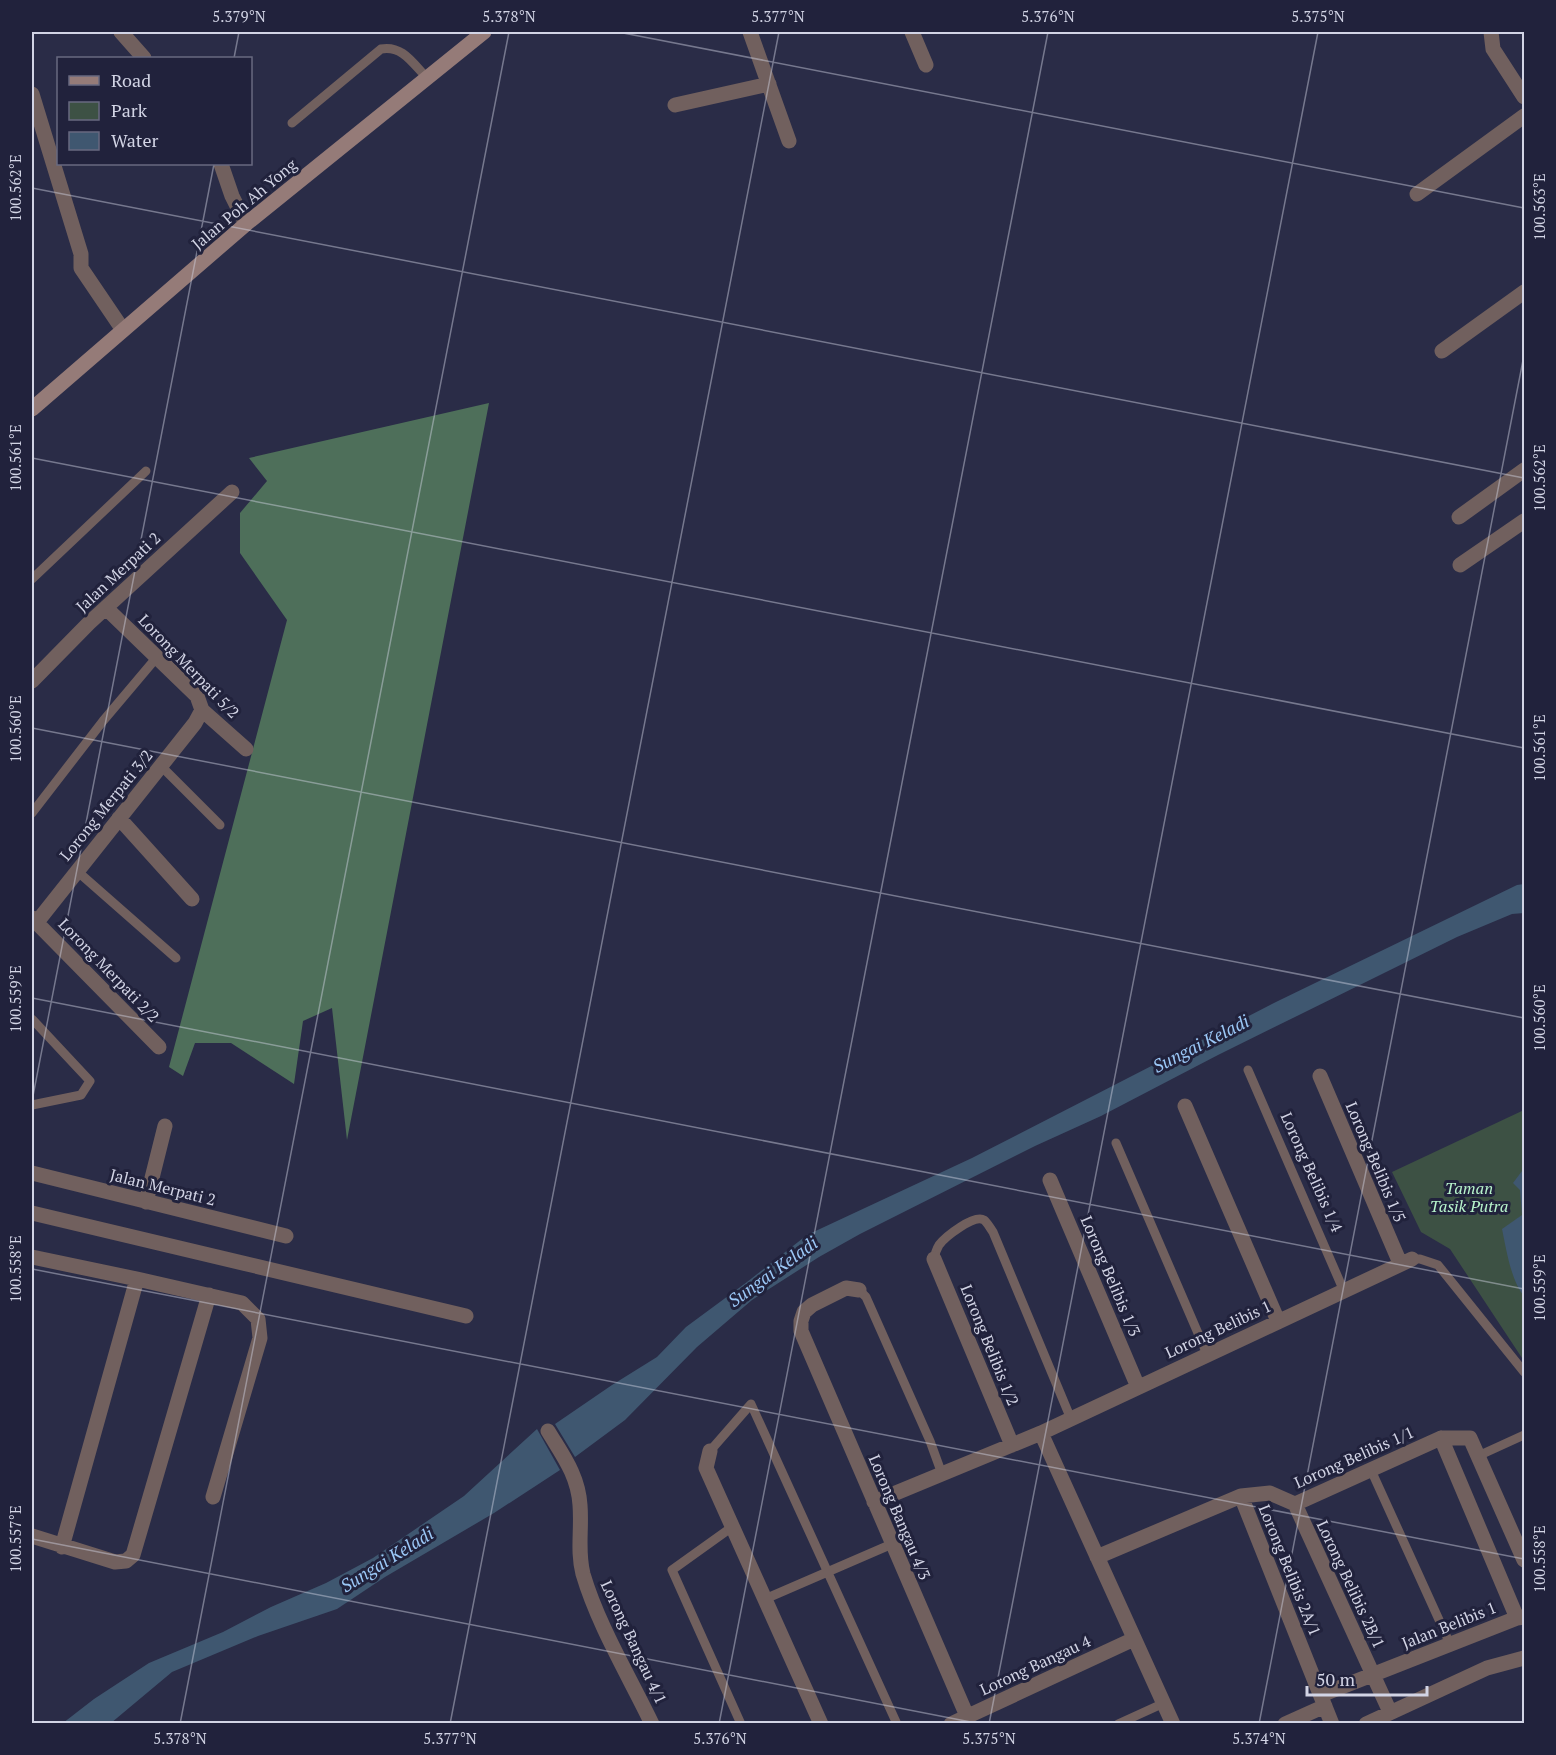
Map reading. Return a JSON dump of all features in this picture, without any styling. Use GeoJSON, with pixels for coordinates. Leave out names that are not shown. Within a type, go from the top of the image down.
{"type":"FeatureCollection","features":[{"type":"Feature","properties":{"kind":"main road","name":"Jalan Poh Ah Yong"},"geometry":{"type":"LineString","coordinates":[[32,409],[246,224],[484,32]]}},
{"type":"Feature","properties":{"kind":"street"},"geometry":{"type":"LineString","coordinates":[[121,32],[143,57]]}},
{"type":"Feature","properties":{"kind":"street"},"geometry":{"type":"LineString","coordinates":[[750,32],[789,141]]}},
{"type":"Feature","properties":{"kind":"street"},"geometry":{"type":"LineString","coordinates":[[912,32],[926,65]]}},
{"type":"Feature","properties":{"kind":"street"},"geometry":{"type":"LineString","coordinates":[[1491,32],[1493,49],[1524,97]]}},
{"type":"Feature","properties":{"kind":"street"},"geometry":{"type":"LineString","coordinates":[[675,105],[769,84]]}},
{"type":"Feature","properties":{"kind":"street"},"geometry":{"type":"LineString","coordinates":[[32,94],[81,254],[81,268],[123,330]]}},
{"type":"Feature","properties":{"kind":"street"},"geometry":{"type":"LineString","coordinates":[[1417,194],[1524,116]]}},
{"type":"Feature","properties":{"kind":"street"},"geometry":{"type":"LineString","coordinates":[[221,165],[232,196],[246,224]]}},
{"type":"Feature","properties":{"kind":"street"},"geometry":{"type":"LineString","coordinates":[[1442,351],[1524,292]]}},
{"type":"Feature","properties":{"kind":"street"},"geometry":{"type":"LineString","coordinates":[[1459,517],[1524,470]]}},
{"type":"Feature","properties":{"kind":"street","name":"Jalan Merpati 2"},"geometry":{"type":"LineString","coordinates":[[32,681],[106,608],[232,492]]}},
{"type":"Feature","properties":{"kind":"street"},"geometry":{"type":"LineString","coordinates":[[1460,565],[1524,521]]}},
{"type":"Feature","properties":{"kind":"street","name":"Lorong Merpati 5/2"},"geometry":{"type":"LineString","coordinates":[[106,608],[197,696],[202,710],[246,749]]}},
{"type":"Feature","properties":{"kind":"street","name":"Lorong Merpati 3/2"},"geometry":{"type":"LineString","coordinates":[[34,920],[77,871],[161,766],[195,723],[202,710]]}},
{"type":"Feature","properties":{"kind":"street"},"geometry":{"type":"LineString","coordinates":[[119,818],[192,899]]}},
{"type":"Feature","properties":{"kind":"street","name":"Lorong Merpati 2/2"},"geometry":{"type":"LineString","coordinates":[[34,920],[159,1047]]}},
{"type":"Feature","properties":{"kind":"street","name":"Lorong Belibis 1/5"},"geometry":{"type":"LineString","coordinates":[[1320,1076],[1406,1261]]}},
{"type":"Feature","properties":{"kind":"street"},"geometry":{"type":"LineString","coordinates":[[1185,1106],[1278,1321]]}},
{"type":"Feature","properties":{"kind":"street"},"geometry":{"type":"LineString","coordinates":[[146,1202],[165,1126]]}},
{"type":"Feature","properties":{"kind":"street","name":"Jalan Merpati 2"},"geometry":{"type":"LineString","coordinates":[[32,1173],[286,1236]]}},
{"type":"Feature","properties":{"kind":"street","name":"Lorong Belibis 1/3"},"geometry":{"type":"LineString","coordinates":[[1050,1180],[1138,1387]]}},
{"type":"Feature","properties":{"kind":"street"},"geometry":{"type":"LineString","coordinates":[[32,1212],[466,1316]]}},
{"type":"Feature","properties":{"kind":"street"},"geometry":{"type":"LineString","coordinates":[[32,1257],[242,1303],[258,1319],[260,1338],[213,1497]]}},
{"type":"Feature","properties":{"kind":"street","name":"Lorong Belibis 1/2"},"geometry":{"type":"LineString","coordinates":[[934,1259],[1012,1445]]}},
{"type":"Feature","properties":{"kind":"street","name":"Lorong Belibis 1"},"geometry":{"type":"LineString","coordinates":[[874,1502],[1041,1433],[1406,1261]]}},
{"type":"Feature","properties":{"kind":"street"},"geometry":{"type":"LineString","coordinates":[[62,1546],[137,1279]]}},
{"type":"Feature","properties":{"kind":"street","name":"Lorong Bangau 4/3"},"geometry":{"type":"LineString","coordinates":[[859,1290],[846,1288],[812,1305],[804,1312],[801,1331],[967,1716]]}},
{"type":"Feature","properties":{"kind":"street"},"geometry":{"type":"LineString","coordinates":[[32,1536],[115,1562],[126,1561],[133,1555],[209,1295]]}},
{"type":"Feature","properties":{"kind":"street","name":"Lorong Bangau 4/1"},"geometry":{"type":"LineString","coordinates":[[548,1431],[572,1470],[580,1505],[579,1545],[583,1572],[594,1605],[652,1724]]}},
{"type":"Feature","properties":{"kind":"street"},"geometry":{"type":"LineString","coordinates":[[1041,1433],[1173,1724]]}},
{"type":"Feature","properties":{"kind":"street"},"geometry":{"type":"LineString","coordinates":[[1441,1438],[1521,1617]]}},
{"type":"Feature","properties":{"kind":"street","name":"Lorong Belibis 1/1"},"geometry":{"type":"LineString","coordinates":[[1097,1557],[1241,1496],[1270,1493],[1294,1504],[1441,1438],[1470,1438],[1524,1560]]}},
{"type":"Feature","properties":{"kind":"street"},"geometry":{"type":"LineString","coordinates":[[710,1451],[706,1468],[821,1724]]}},
{"type":"Feature","properties":{"kind":"street","name":"Lorong Belibis 2A/1"},"geometry":{"type":"LineString","coordinates":[[1241,1496],[1332,1724]]}},
{"type":"Feature","properties":{"kind":"street","name":"Lorong Belibis 2B/1"},"geometry":{"type":"LineString","coordinates":[[1294,1504],[1390,1712]]}},
{"type":"Feature","properties":{"kind":"street","name":"Jalan Belibis 1"},"geometry":{"type":"LineString","coordinates":[[1285,1724],[1372,1675],[1521,1617]]}},
{"type":"Feature","properties":{"kind":"street","name":"Lorong Bangau 4"},"geometry":{"type":"LineString","coordinates":[[951,1724],[1134,1639]]}},
{"type":"Feature","properties":{"kind":"street"},"geometry":{"type":"LineString","coordinates":[[1366,1724],[1487,1668],[1524,1658]]}},
{"type":"Feature","properties":{"kind":"lane"},"geometry":{"type":"LineString","coordinates":[[292,123],[381,49],[391,47],[401,51],[428,79]]}},
{"type":"Feature","properties":{"kind":"lane"},"geometry":{"type":"LineString","coordinates":[[32,579],[146,471]]}},
{"type":"Feature","properties":{"kind":"lane"},"geometry":{"type":"LineString","coordinates":[[32,813],[103,721],[157,657]]}},
{"type":"Feature","properties":{"kind":"lane"},"geometry":{"type":"LineString","coordinates":[[161,766],[220,825]]}},
{"type":"Feature","properties":{"kind":"lane"},"geometry":{"type":"LineString","coordinates":[[77,871],[176,958]]}},
{"type":"Feature","properties":{"kind":"lane"},"geometry":{"type":"LineString","coordinates":[[32,1019],[90,1081],[81,1095],[32,1105]]}},
{"type":"Feature","properties":{"kind":"lane","name":"Lorong Belibis 1/4"},"geometry":{"type":"LineString","coordinates":[[1248,1070],[1344,1289]]}},
{"type":"Feature","properties":{"kind":"lane"},"geometry":{"type":"LineString","coordinates":[[1116,1143],[1207,1354]]}},
{"type":"Feature","properties":{"kind":"lane"},"geometry":{"type":"LineString","coordinates":[[934,1259],[938,1247],[950,1236],[970,1221],[985,1220],[993,1232],[1071,1419]]}},
{"type":"Feature","properties":{"kind":"lane"},"geometry":{"type":"LineString","coordinates":[[1406,1261],[1420,1258],[1438,1265],[1524,1372]]}},
{"type":"Feature","properties":{"kind":"lane"},"geometry":{"type":"LineString","coordinates":[[859,1290],[866,1298],[942,1473]]}},
{"type":"Feature","properties":{"kind":"lane"},"geometry":{"type":"LineString","coordinates":[[710,1451],[751,1404],[897,1724]]}},
{"type":"Feature","properties":{"kind":"lane"},"geometry":{"type":"LineString","coordinates":[[1478,1456],[1524,1435]]}},
{"type":"Feature","properties":{"kind":"lane"},"geometry":{"type":"LineString","coordinates":[[1371,1470],[1450,1644]]}},
{"type":"Feature","properties":{"kind":"lane"},"geometry":{"type":"LineString","coordinates":[[732,1527],[672,1570],[741,1724]]}},
{"type":"Feature","properties":{"kind":"lane"},"geometry":{"type":"LineString","coordinates":[[765,1599],[892,1544]]}},
{"type":"Feature","properties":{"kind":"lane"},"geometry":{"type":"LineString","coordinates":[[1118,1724],[1164,1703]]}},
{"type":"Feature","properties":{"kind":"green space"},"geometry":{"type":"Polygon","coordinates":[[[489,403],[347,1140],[332,1008],[303,1021],[294,1084],[231,1043],[195,1043],[183,1076],[169,1067],[287,620],[240,553],[240,513],[267,481],[249,458],[489,403]]]}},
{"type":"Feature","properties":{"kind":"green space","name":"Taman Tasik Putra"},"geometry":{"type":"Polygon","coordinates":[[[1524,1110],[1524,1361],[1450,1249],[1421,1232],[1392,1172],[1524,1110]]]}},
{"type":"Feature","properties":{"kind":"water","name":"Sungai Keladi"},"geometry":{"type":"Polygon","coordinates":[[[1524,884],[1524,913],[1512,914],[1457,937],[1218,1055],[1101,1116],[1035,1146],[819,1257],[752,1300],[697,1347],[625,1420],[575,1457],[555,1424],[657,1357],[686,1327],[807,1235],[972,1158],[1278,1001],[1517,885],[1524,884]]]}},
{"type":"Feature","properties":{"kind":"water"},"geometry":{"type":"Polygon","coordinates":[[[1524,1170],[1524,1296],[1512,1273],[1502,1229],[1522,1215],[1520,1190],[1513,1183],[1524,1170]]]}},
{"type":"Feature","properties":{"kind":"water","name":"Sungai Keladi"},"geometry":{"type":"Polygon","coordinates":[[[537,1429],[560,1470],[494,1513],[385,1577],[337,1609],[258,1636],[172,1672],[111,1723],[63,1723],[94,1699],[149,1663],[223,1632],[373,1558],[464,1496],[537,1429]]]}}]}
